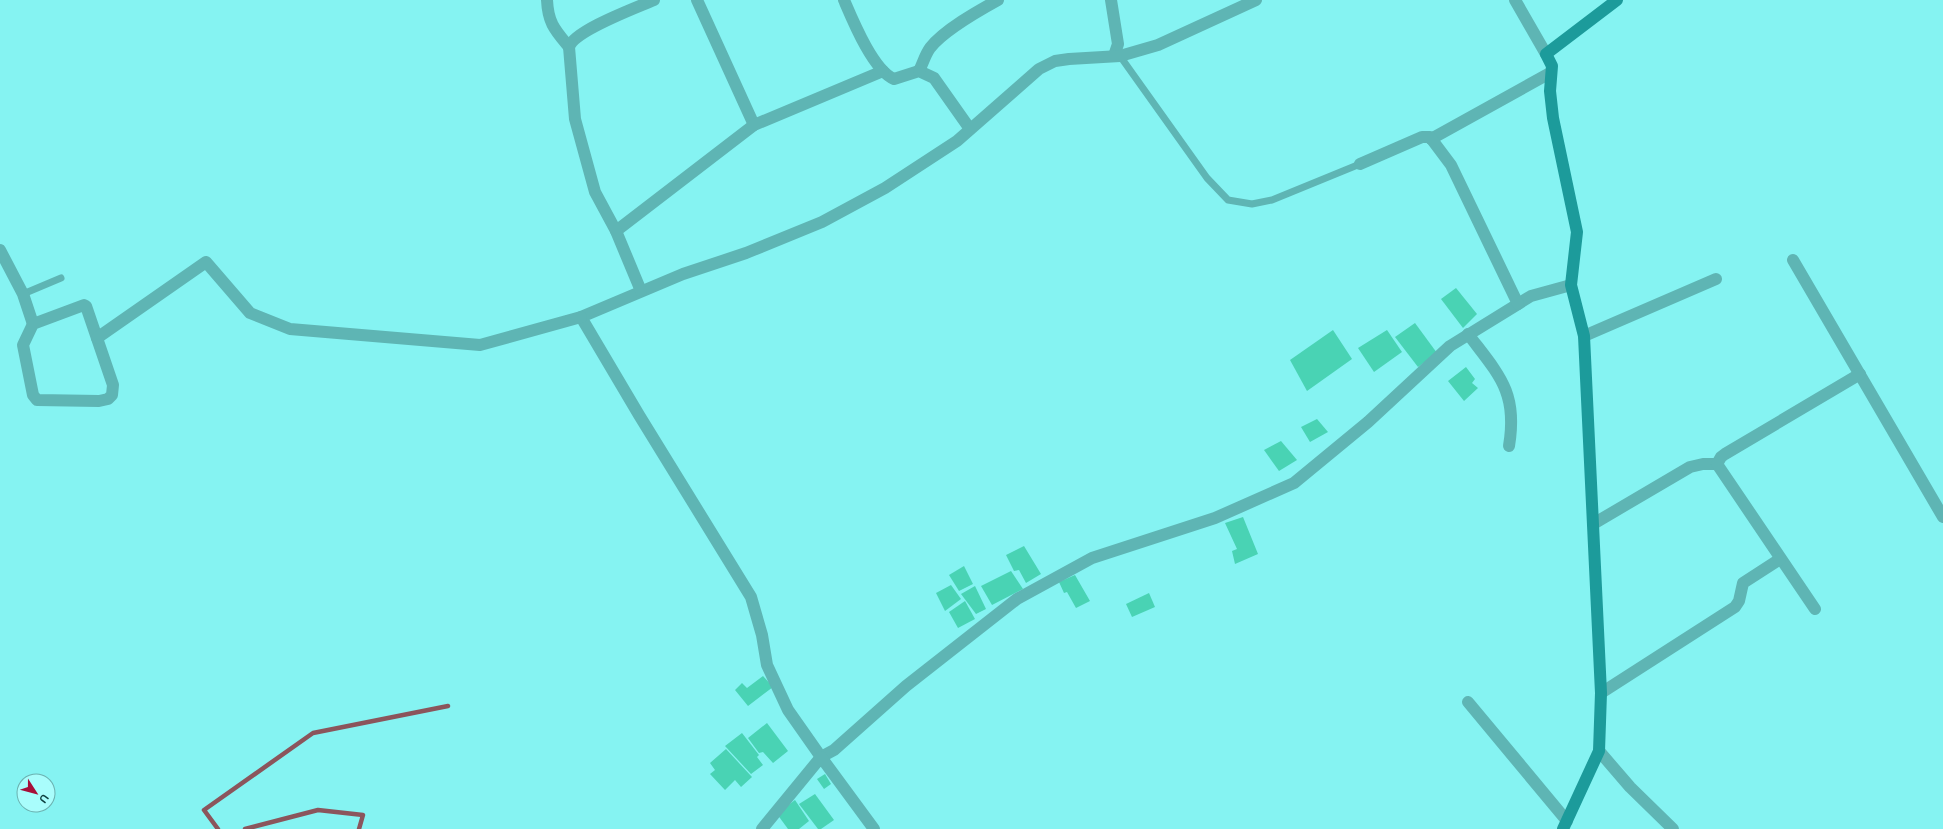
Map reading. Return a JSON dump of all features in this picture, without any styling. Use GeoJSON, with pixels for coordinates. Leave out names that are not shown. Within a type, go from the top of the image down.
{"type":"FeatureCollection","features":[{"type":"Feature","properties":{"kind":"street"},"geometry":{"type":"LineString","coordinates":[[547,0],[547,12],[551,24],[569,46],[576,119],[595,192],[616,231],[641,291]]}},
{"type":"Feature","properties":{"kind":"street"},"geometry":{"type":"LineString","coordinates":[[569,46],[571,42],[586,31],[654,0]]}},
{"type":"Feature","properties":{"kind":"street"},"geometry":{"type":"LineString","coordinates":[[696,0],[754,125]]}},
{"type":"Feature","properties":{"kind":"street"},"geometry":{"type":"LineString","coordinates":[[844,0],[863,43],[887,76],[894,79],[919,71],[934,78],[970,129]]}},
{"type":"Feature","properties":{"kind":"street"},"geometry":{"type":"LineString","coordinates":[[919,71],[929,50],[936,42],[969,17],[998,0]]}},
{"type":"Feature","properties":{"kind":"street"},"geometry":{"type":"LineString","coordinates":[[1111,0],[1118,44],[1117,56]]}},
{"type":"Feature","properties":{"kind":"street"},"geometry":{"type":"LineString","coordinates":[[97,338],[206,262],[250,313],[290,329],[480,345],[537,330],[581,317],[683,274],[746,253],[822,222],[885,188],[957,141],[1039,69],[1055,61],[1069,58],[1117,56],[1158,45],[1256,0]]}},
{"type":"Feature","properties":{"kind":"street"},"geometry":{"type":"LineString","coordinates":[[1468,702],[1565,825],[1599,751],[1601,693],[1584,336],[1571,285],[1577,232],[1553,118],[1550,73],[1552,66],[1515,0]]}},
{"type":"Feature","properties":{"kind":"street"},"geometry":{"type":"LineString","coordinates":[[1546,54],[1616,0]]}},
{"type":"Feature","properties":{"kind":"street"},"geometry":{"type":"LineString","coordinates":[[616,231],[754,125],[883,71]]}},
{"type":"Feature","properties":{"kind":"street"},"geometry":{"type":"LineString","coordinates":[[1431,139],[1550,73]]}},
{"type":"Feature","properties":{"kind":"street"},"geometry":{"type":"LineString","coordinates":[[1360,164],[1422,137],[1429,137],[1451,165],[1518,304]]}},
{"type":"Feature","properties":{"kind":"street"},"geometry":{"type":"LineString","coordinates":[[0,250],[23,294],[33,324],[23,345],[33,395],[38,401],[108,399],[112,395],[113,385],[86,306],[84,305],[33,324]]}},
{"type":"Feature","properties":{"kind":"street"},"geometry":{"type":"LineString","coordinates":[[1793,260],[1943,517]]}},
{"type":"Feature","properties":{"kind":"street"},"geometry":{"type":"LineString","coordinates":[[1584,336],[1716,279]]}},
{"type":"Feature","properties":{"kind":"street"},"geometry":{"type":"LineString","coordinates":[[762,829],[821,757],[834,750],[906,686],[1018,599],[1092,558],[1215,518],[1294,483],[1368,422],[1450,346],[1531,296],[1571,285]]}},
{"type":"Feature","properties":{"kind":"street"},"geometry":{"type":"LineString","coordinates":[[581,317],[751,597],[762,635],[767,665],[788,710],[874,829]]}},
{"type":"Feature","properties":{"kind":"street"},"geometry":{"type":"LineString","coordinates":[[1468,334],[1496,370],[1509,394],[1512,427],[1509,446]]}},
{"type":"Feature","properties":{"kind":"street"},"geometry":{"type":"LineString","coordinates":[[1717,464],[1721,457],[1725,454],[1860,374]]}},
{"type":"Feature","properties":{"kind":"street"},"geometry":{"type":"LineString","coordinates":[[1593,524],[1690,467],[1703,464],[1717,464]]}},
{"type":"Feature","properties":{"kind":"street"},"geometry":{"type":"LineString","coordinates":[[1717,464],[1815,609]]}},
{"type":"Feature","properties":{"kind":"street"},"geometry":{"type":"LineString","coordinates":[[1601,693],[1736,607],[1743,583],[1780,559]]}},
{"type":"Feature","properties":{"kind":"street"},"geometry":{"type":"LineString","coordinates":[[1599,751],[1630,787],[1673,829]]}},
{"type":"Feature","properties":{"kind":"lane"},"geometry":{"type":"LineString","coordinates":[[1117,56],[1207,178],[1228,200],[1252,204],[1272,200],[1360,164]]}},
{"type":"Feature","properties":{"kind":"lane"},"geometry":{"type":"LineString","coordinates":[[23,294],[61,278]]}},
{"type":"Feature","properties":{"kind":"building"},"geometry":{"type":"Polygon","coordinates":[[[1456,288],[1477,314],[1463,328],[1441,299],[1456,288]]]}},
{"type":"Feature","properties":{"kind":"building"},"geometry":{"type":"Polygon","coordinates":[[[1415,323],[1437,353],[1418,367],[1395,337],[1415,323]]]}},
{"type":"Feature","properties":{"kind":"building"},"geometry":{"type":"Polygon","coordinates":[[[1333,330],[1352,359],[1307,391],[1290,360],[1333,330]]]}},
{"type":"Feature","properties":{"kind":"building"},"geometry":{"type":"Polygon","coordinates":[[[1387,330],[1402,352],[1374,372],[1358,348],[1387,330]]]}},
{"type":"Feature","properties":{"kind":"building"},"geometry":{"type":"Polygon","coordinates":[[[1466,367],[1475,379],[1472,383],[1478,388],[1464,401],[1448,381],[1466,367]]]}},
{"type":"Feature","properties":{"kind":"building"},"geometry":{"type":"Polygon","coordinates":[[[1317,419],[1328,432],[1310,442],[1301,427],[1317,419]]]}},
{"type":"Feature","properties":{"kind":"building"},"geometry":{"type":"Polygon","coordinates":[[[1281,441],[1297,460],[1279,471],[1264,450],[1281,441]]]}},
{"type":"Feature","properties":{"kind":"building"},"geometry":{"type":"Polygon","coordinates":[[[1243,517],[1258,554],[1235,564],[1232,551],[1237,549],[1225,523],[1243,517]]]}},
{"type":"Feature","properties":{"kind":"building"},"geometry":{"type":"Polygon","coordinates":[[[1024,546],[1041,574],[1026,583],[1019,570],[1014,571],[1006,555],[1024,546]]]}},
{"type":"Feature","properties":{"kind":"building"},"geometry":{"type":"Polygon","coordinates":[[[964,566],[973,584],[959,591],[949,575],[964,566]]]}},
{"type":"Feature","properties":{"kind":"building"},"geometry":{"type":"Polygon","coordinates":[[[1011,571],[1023,589],[992,605],[981,586],[1011,571]]]}},
{"type":"Feature","properties":{"kind":"building"},"geometry":{"type":"Polygon","coordinates":[[[1075,575],[1090,601],[1076,608],[1067,592],[1064,593],[1059,582],[1075,575]]]}},
{"type":"Feature","properties":{"kind":"building"},"geometry":{"type":"Polygon","coordinates":[[[951,585],[961,599],[945,611],[936,593],[951,585]]]}},
{"type":"Feature","properties":{"kind":"building"},"geometry":{"type":"Polygon","coordinates":[[[975,586],[986,609],[976,614],[961,594],[975,586]]]}},
{"type":"Feature","properties":{"kind":"building"},"geometry":{"type":"Polygon","coordinates":[[[1149,593],[1155,607],[1132,617],[1126,604],[1149,593]]]}},
{"type":"Feature","properties":{"kind":"building"},"geometry":{"type":"Polygon","coordinates":[[[965,601],[975,619],[958,628],[949,612],[965,601]]]}},
{"type":"Feature","properties":{"kind":"building"},"geometry":{"type":"Polygon","coordinates":[[[763,676],[773,687],[748,706],[735,690],[742,683],[747,688],[763,676]]]}},
{"type":"Feature","properties":{"kind":"building"},"geometry":{"type":"Polygon","coordinates":[[[767,723],[788,751],[773,763],[763,752],[759,753],[748,738],[767,723]]]}},
{"type":"Feature","properties":{"kind":"building"},"geometry":{"type":"Polygon","coordinates":[[[742,733],[759,755],[757,757],[763,765],[751,774],[725,746],[742,733]]]}},
{"type":"Feature","properties":{"kind":"building"},"geometry":{"type":"Polygon","coordinates":[[[726,749],[752,777],[741,787],[735,780],[725,790],[710,774],[715,770],[710,763],[726,749]]]}},
{"type":"Feature","properties":{"kind":"building"},"geometry":{"type":"Polygon","coordinates":[[[825,774],[831,784],[824,789],[817,779],[825,774]]]}},
{"type":"Feature","properties":{"kind":"building"},"geometry":{"type":"Polygon","coordinates":[[[815,794],[834,820],[821,829],[818,829],[799,804],[815,794]]]}},
{"type":"Feature","properties":{"kind":"building"},"geometry":{"type":"Polygon","coordinates":[[[795,800],[809,821],[799,829],[788,829],[777,814],[795,800]]]}},
{"type":"Feature","properties":{"kind":"waterway"},"geometry":{"type":"LineString","coordinates":[[218,829],[204,810],[313,733],[448,706]]}},
{"type":"Feature","properties":{"kind":"waterway"},"geometry":{"type":"LineString","coordinates":[[245,829],[318,810],[363,815],[359,829]]}}]}
